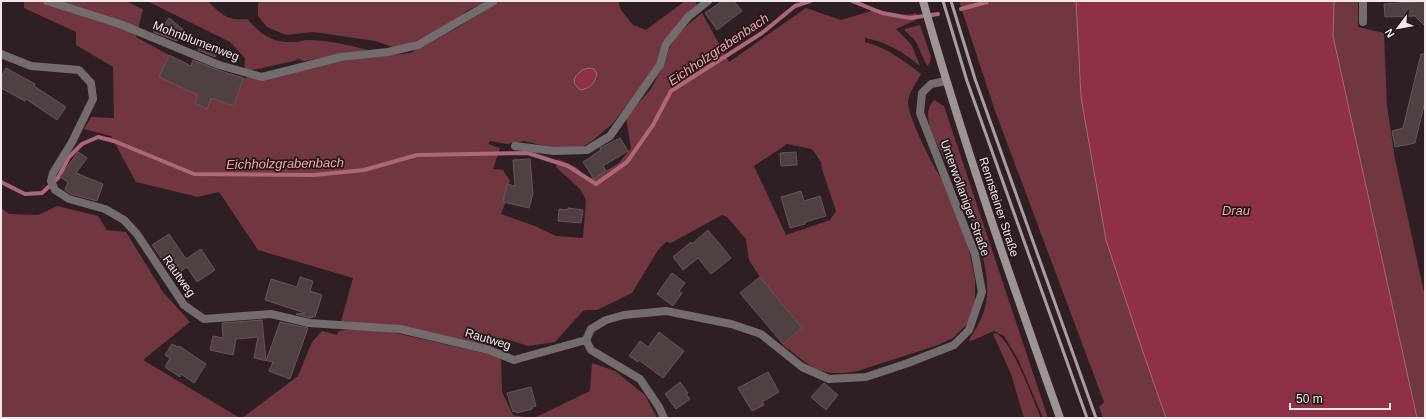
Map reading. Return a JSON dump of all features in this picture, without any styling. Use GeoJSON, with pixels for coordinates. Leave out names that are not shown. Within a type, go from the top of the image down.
{"type":"FeatureCollection","features":[{"type":"Feature","properties":{"kind":"main road","name":"Rennsteiner Straße"},"geometry":{"type":"LineString","coordinates":[[923,1],[946,81],[1005,265],[1060,418]]}},
{"type":"Feature","properties":{"kind":"street","name":"Mohnblumenweg"},"geometry":{"type":"LineString","coordinates":[[47,1],[120,24],[219,65],[262,77],[341,57],[388,52],[418,45],[494,1]]}},
{"type":"Feature","properties":{"kind":"street"},"geometry":{"type":"LineString","coordinates":[[515,146],[554,152],[588,150],[610,136],[660,65],[666,44],[688,17],[708,1]]}},
{"type":"Feature","properties":{"kind":"street"},"geometry":{"type":"LineString","coordinates":[[1363,1],[1363,22]]}},
{"type":"Feature","properties":{"kind":"street","name":"Rautweg"},"geometry":{"type":"LineString","coordinates":[[1,54],[31,66],[79,70],[91,83],[93,99],[72,142],[53,173],[51,181],[55,190],[69,199],[105,209],[124,220],[136,234],[184,305],[204,319],[271,314],[309,323],[400,329],[489,350],[514,360],[586,340]]}},
{"type":"Feature","properties":{"kind":"street","name":"Unterwollaniger Straße"},"geometry":{"type":"LineString","coordinates":[[586,340],[591,329],[606,320],[624,315],[666,311],[731,324],[761,334],[802,367],[829,379],[866,377],[954,345],[969,330],[982,292],[975,254],[920,113],[922,93],[931,84],[946,81]]}},
{"type":"Feature","properties":{"kind":"street"},"geometry":{"type":"LineString","coordinates":[[586,340],[591,350],[640,379],[659,407],[664,418]]}},
{"type":"Feature","properties":{"kind":"shaded area"},"geometry":{"type":"Polygon","coordinates":[[[24,1],[125,1],[143,9],[136,37],[169,55],[159,77],[198,95],[195,103],[206,108],[212,97],[234,106],[243,78],[263,76],[317,64],[410,53],[455,29],[501,1],[618,1],[621,10],[633,25],[646,30],[685,1],[695,1],[699,8],[678,27],[656,66],[637,93],[612,124],[591,142],[580,148],[554,148],[524,141],[507,144],[490,141],[488,144],[500,148],[493,169],[503,170],[510,181],[509,184],[507,184],[503,202],[505,203],[501,214],[535,226],[556,236],[583,238],[586,200],[580,189],[556,167],[558,159],[578,168],[587,180],[593,177],[594,178],[619,163],[631,148],[626,117],[650,90],[662,69],[670,47],[677,34],[702,13],[729,62],[806,8],[841,20],[878,9],[897,14],[907,15],[916,13],[918,19],[896,29],[913,48],[920,66],[901,52],[888,45],[865,38],[865,42],[888,51],[921,74],[910,95],[908,102],[909,108],[922,141],[942,179],[967,240],[975,279],[975,305],[967,324],[953,338],[938,345],[858,371],[833,373],[820,371],[809,365],[782,345],[802,328],[760,277],[749,260],[746,239],[727,217],[722,215],[671,243],[666,242],[658,250],[632,293],[597,310],[583,311],[555,342],[528,346],[503,338],[497,346],[483,346],[405,328],[341,321],[353,278],[258,250],[219,192],[198,197],[136,182],[111,136],[84,129],[91,117],[114,118],[113,67],[76,45],[76,32],[24,8],[24,1]],[[787,144],[754,166],[786,235],[830,220],[836,211],[821,162],[812,149],[787,144]]]}},
{"type":"Feature","properties":{"kind":"shaded area"},"geometry":{"type":"Polygon","coordinates":[[[147,1],[207,1],[225,16],[234,19],[247,19],[263,34],[280,41],[322,41],[368,50],[304,61],[298,59],[244,72],[245,58],[230,42],[147,1]]]}},
{"type":"Feature","properties":{"kind":"shaded area"},"geometry":{"type":"Polygon","coordinates":[[[260,1],[486,1],[467,11],[452,23],[399,49],[375,41],[314,32],[286,35],[267,27],[258,16],[258,4],[260,1]]]}},
{"type":"Feature","properties":{"kind":"shaded area"},"geometry":{"type":"Polygon","coordinates":[[[959,1],[1076,1],[1081,97],[1143,352],[1166,418],[1103,418],[1099,407],[1104,402],[994,108],[959,1]]]}},
{"type":"Feature","properties":{"kind":"shaded area"},"geometry":{"type":"Polygon","coordinates":[[[1334,1],[1358,1],[1358,27],[1384,33],[1387,106],[1395,159],[1425,297],[1425,418],[1417,418],[1333,36],[1334,1]]]}},
{"type":"Feature","properties":{"kind":"shaded area"},"geometry":{"type":"Polygon","coordinates":[[[920,25],[931,57],[930,63],[927,66],[914,39],[905,31],[905,29],[920,25]]]}},
{"type":"Feature","properties":{"kind":"shaded area"},"geometry":{"type":"Polygon","coordinates":[[[934,100],[944,106],[1048,418],[1043,418],[1018,359],[1004,336],[994,331],[971,341],[969,340],[985,308],[987,291],[986,274],[981,250],[965,202],[930,127],[928,110],[934,100]]]}},
{"type":"Feature","properties":{"kind":"shaded area"},"geometry":{"type":"Polygon","coordinates":[[[57,206],[98,216],[107,230],[126,232],[163,292],[190,322],[143,360],[240,418],[1,418],[1,208],[9,214],[38,215],[57,206]]]}},
{"type":"Feature","properties":{"kind":"shaded area"},"geometry":{"type":"Polygon","coordinates":[[[358,328],[387,331],[501,357],[502,392],[513,415],[530,418],[242,418],[298,376],[312,342],[322,331],[337,335],[339,331],[358,328]]]}},
{"type":"Feature","properties":{"kind":"shaded area"},"geometry":{"type":"Polygon","coordinates":[[[996,333],[1002,338],[1016,359],[1041,418],[1024,418],[1011,374],[993,334],[996,333]]]}},
{"type":"Feature","properties":{"kind":"shaded area"},"geometry":{"type":"Polygon","coordinates":[[[592,363],[615,371],[645,395],[657,418],[534,418],[590,391],[592,363]]]}},
{"type":"Feature","properties":{"kind":"water","name":"Drau"},"geometry":{"type":"Polygon","coordinates":[[[1076,1],[1334,1],[1333,36],[1417,418],[1166,418],[1106,240],[1081,97],[1076,1]]]}},
{"type":"Feature","properties":{"kind":"water"},"geometry":{"type":"Polygon","coordinates":[[[589,68],[594,69],[597,74],[596,77],[589,87],[580,90],[574,83],[575,77],[582,70],[589,68]]]}},
{"type":"Feature","properties":{"kind":"building"},"geometry":{"type":"Polygon","coordinates":[[[722,1],[734,1],[742,11],[717,30],[705,13],[722,1]]]}},
{"type":"Feature","properties":{"kind":"building"},"geometry":{"type":"Polygon","coordinates":[[[1425,1],[1425,26],[1415,16],[1385,17],[1384,4],[1425,1]]]}},
{"type":"Feature","properties":{"kind":"building"},"geometry":{"type":"Polygon","coordinates":[[[169,18],[185,31],[177,41],[153,32],[161,23],[164,25],[169,18]]]}},
{"type":"Feature","properties":{"kind":"building"},"geometry":{"type":"Polygon","coordinates":[[[202,42],[219,50],[215,57],[198,50],[202,42]]]}},
{"type":"Feature","properties":{"kind":"building"},"geometry":{"type":"Polygon","coordinates":[[[1421,54],[1425,54],[1425,101],[1415,143],[1395,147],[1392,131],[1403,128],[1421,54]]]}},
{"type":"Feature","properties":{"kind":"building"},"geometry":{"type":"Polygon","coordinates":[[[169,55],[191,66],[193,60],[243,78],[234,106],[211,98],[207,109],[195,103],[198,95],[159,77],[169,55]]]}},
{"type":"Feature","properties":{"kind":"building"},"geometry":{"type":"Polygon","coordinates":[[[6,68],[35,84],[34,86],[66,107],[57,120],[26,99],[25,101],[1,88],[1,77],[6,68]]]}},
{"type":"Feature","properties":{"kind":"building"},"geometry":{"type":"Polygon","coordinates":[[[620,138],[628,151],[603,166],[606,171],[594,179],[583,162],[601,150],[600,148],[620,138]]]}},
{"type":"Feature","properties":{"kind":"building"},"geometry":{"type":"Polygon","coordinates":[[[78,152],[87,158],[76,173],[103,184],[97,201],[71,194],[65,190],[68,182],[60,177],[78,152]]]}},
{"type":"Feature","properties":{"kind":"building"},"geometry":{"type":"Polygon","coordinates":[[[796,152],[797,165],[781,166],[780,153],[796,152]]]}},
{"type":"Feature","properties":{"kind":"building"},"geometry":{"type":"Polygon","coordinates":[[[530,159],[533,194],[529,208],[503,202],[507,184],[515,186],[513,160],[530,159]]]}},
{"type":"Feature","properties":{"kind":"building"},"geometry":{"type":"Polygon","coordinates":[[[801,191],[804,201],[820,196],[826,216],[790,228],[781,197],[801,191]]]}},
{"type":"Feature","properties":{"kind":"building"},"geometry":{"type":"Polygon","coordinates":[[[568,208],[583,210],[581,223],[558,221],[559,209],[568,210],[568,208]]]}},
{"type":"Feature","properties":{"kind":"building"},"geometry":{"type":"Polygon","coordinates":[[[708,230],[731,258],[711,274],[698,258],[683,270],[673,257],[691,242],[692,244],[708,230]]]}},
{"type":"Feature","properties":{"kind":"building"},"geometry":{"type":"Polygon","coordinates":[[[169,234],[186,259],[201,249],[215,270],[197,282],[187,267],[174,276],[152,245],[169,234]]]}},
{"type":"Feature","properties":{"kind":"building"},"geometry":{"type":"Polygon","coordinates":[[[672,273],[685,283],[679,291],[682,293],[673,306],[657,294],[672,273]]]}},
{"type":"Feature","properties":{"kind":"building"},"geometry":{"type":"Polygon","coordinates":[[[300,277],[313,281],[310,291],[322,295],[315,317],[313,316],[312,318],[296,314],[305,313],[265,300],[271,279],[297,287],[300,277]]]}},
{"type":"Feature","properties":{"kind":"building"},"geometry":{"type":"Polygon","coordinates":[[[760,277],[802,328],[783,344],[740,293],[760,277]]]}},
{"type":"Feature","properties":{"kind":"building"},"geometry":{"type":"Polygon","coordinates":[[[262,320],[266,361],[254,358],[258,337],[236,339],[233,355],[210,350],[213,336],[223,338],[222,323],[262,320]]]}},
{"type":"Feature","properties":{"kind":"building"},"geometry":{"type":"Polygon","coordinates":[[[280,322],[308,328],[290,379],[269,371],[273,362],[266,361],[280,322]]]}},
{"type":"Feature","properties":{"kind":"building"},"geometry":{"type":"Polygon","coordinates":[[[659,332],[684,351],[663,378],[639,360],[638,362],[629,356],[640,341],[648,347],[659,332]]]}},
{"type":"Feature","properties":{"kind":"building"},"geometry":{"type":"Polygon","coordinates":[[[172,344],[178,347],[179,346],[206,364],[194,383],[181,374],[180,377],[165,367],[170,358],[165,355],[172,344]]]}},
{"type":"Feature","properties":{"kind":"building"},"geometry":{"type":"Polygon","coordinates":[[[768,372],[779,392],[762,402],[764,405],[752,411],[738,388],[768,372]]]}},
{"type":"Feature","properties":{"kind":"building"},"geometry":{"type":"Polygon","coordinates":[[[680,382],[688,393],[686,394],[690,399],[676,409],[665,394],[680,382]]]}},
{"type":"Feature","properties":{"kind":"building"},"geometry":{"type":"Polygon","coordinates":[[[824,383],[838,395],[826,410],[811,397],[824,383]]]}},
{"type":"Feature","properties":{"kind":"building"},"geometry":{"type":"Polygon","coordinates":[[[531,387],[536,406],[532,407],[532,409],[517,413],[516,411],[513,412],[507,393],[531,387]]]}},
{"type":"Feature","properties":{"kind":"waterway","name":"Eichholzgrabenbach"},"geometry":{"type":"LineString","coordinates":[[1,182],[25,194],[42,193],[58,178],[69,157],[82,144],[98,137],[114,141],[194,174],[314,175],[364,170],[417,155],[528,153],[568,166],[596,184],[627,162],[653,125],[671,91],[762,33],[795,6],[810,1]]}},
{"type":"Feature","properties":{"kind":"waterway","name":"Eichholzgrabenbach"},"geometry":{"type":"LineString","coordinates":[[852,1],[882,13],[910,18],[938,14]]}},
{"type":"Feature","properties":{"kind":"waterway","name":"Eichholzgrabenbach"},"geometry":{"type":"LineString","coordinates":[[961,9],[987,1]]}},
{"type":"Feature","properties":{"kind":"railway"},"geometry":{"type":"LineString","coordinates":[[943,1],[967,81],[1087,418]]}},
{"type":"Feature","properties":{"kind":"railway"},"geometry":{"type":"LineString","coordinates":[[951,1],[975,79],[1096,418]]}}]}
